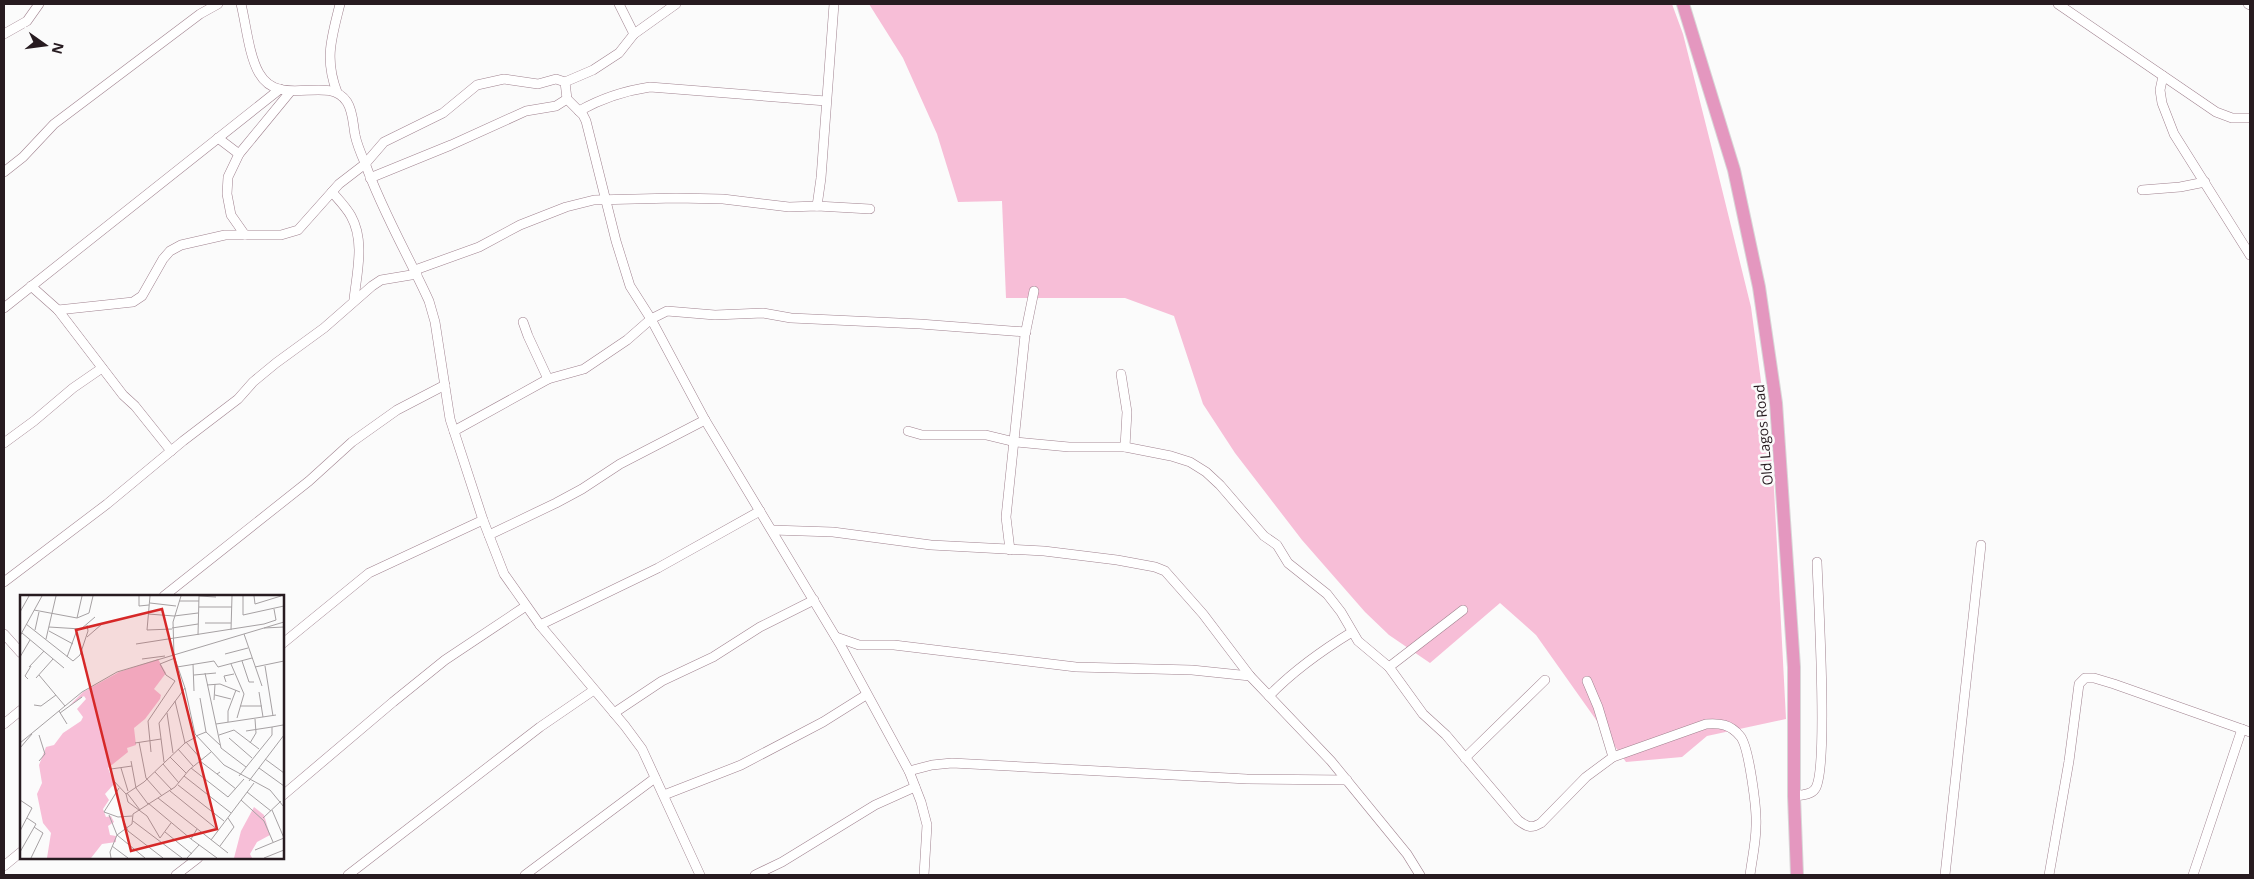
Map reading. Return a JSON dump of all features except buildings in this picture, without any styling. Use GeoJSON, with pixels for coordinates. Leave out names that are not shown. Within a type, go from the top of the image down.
{"type":"FeatureCollection","features":[{"type":"Feature","properties":{"kind":"main road","name":"Old Lagos Road"},"geometry":{"type":"LineString","coordinates":[[1683,4],[1734,170],[1759,287],[1770,358],[1779,440],[1794,667],[1794,796],[1797,875]]}},
{"type":"Feature","properties":{"kind":"street"},"geometry":{"type":"LineString","coordinates":[[4,34],[27,20],[39,4]]}},
{"type":"Feature","properties":{"kind":"street"},"geometry":{"type":"LineString","coordinates":[[4,172],[22,157],[54,124],[200,14],[218,4]]}},
{"type":"Feature","properties":{"kind":"street"},"geometry":{"type":"LineString","coordinates":[[241,4],[257,70],[269,84],[290,92],[326,89],[337,92]]}},
{"type":"Feature","properties":{"kind":"street"},"geometry":{"type":"LineString","coordinates":[[340,4],[329,48],[329,65],[337,92],[347,102],[370,178],[429,300],[435,322],[450,419],[483,520],[504,574],[540,625],[642,749],[700,875]]}},
{"type":"Feature","properties":{"kind":"street"},"geometry":{"type":"LineString","coordinates":[[620,4],[634,34]]}},
{"type":"Feature","properties":{"kind":"street"},"geometry":{"type":"LineString","coordinates":[[58,310],[134,302],[142,296],[163,259],[170,251],[181,245],[225,235],[290,234],[298,230],[339,184],[365,164],[374,152],[391,137],[424,124],[444,113],[477,85],[504,79],[538,84],[556,78],[565,82],[592,70],[613,57],[634,34],[676,4]]}},
{"type":"Feature","properties":{"kind":"street"},"geometry":{"type":"LineString","coordinates":[[817,206],[821,178],[834,4]]}},
{"type":"Feature","properties":{"kind":"street"},"geometry":{"type":"LineString","coordinates":[[2058,4],[2216,112],[2232,118],[2250,118]]}},
{"type":"Feature","properties":{"kind":"street"},"geometry":{"type":"LineString","coordinates":[[2163,76],[2160,90],[2164,111],[2174,134],[2250,255]]}},
{"type":"Feature","properties":{"kind":"street"},"geometry":{"type":"LineString","coordinates":[[565,82],[568,99],[586,121],[630,286],[651,319],[706,420],[836,637],[909,771],[922,802],[927,825],[924,875]]}},
{"type":"Feature","properties":{"kind":"street"},"geometry":{"type":"LineString","coordinates":[[579,111],[601,98],[627,90],[650,87],[826,101]]}},
{"type":"Feature","properties":{"kind":"street"},"geometry":{"type":"LineString","coordinates":[[4,308],[280,89]]}},
{"type":"Feature","properties":{"kind":"street"},"geometry":{"type":"LineString","coordinates":[[245,235],[231,214],[227,194],[228,177],[239,154],[290,92]]}},
{"type":"Feature","properties":{"kind":"street"},"geometry":{"type":"LineString","coordinates":[[370,178],[451,145],[526,111],[556,106],[568,99]]}},
{"type":"Feature","properties":{"kind":"street"},"geometry":{"type":"LineString","coordinates":[[218,138],[239,154]]}},
{"type":"Feature","properties":{"kind":"street"},"geometry":{"type":"LineString","coordinates":[[2142,190],[2180,187],[2205,182]]}},
{"type":"Feature","properties":{"kind":"street"},"geometry":{"type":"LineString","coordinates":[[332,192],[350,214],[359,236],[354,299]]}},
{"type":"Feature","properties":{"kind":"street"},"geometry":{"type":"LineString","coordinates":[[4,582],[114,498],[238,399],[261,376],[324,328],[354,299],[381,280],[416,272],[479,247],[520,225],[566,207],[594,200],[713,199],[741,200],[789,207],[817,206],[870,209]]}},
{"type":"Feature","properties":{"kind":"street"},"geometry":{"type":"LineString","coordinates":[[31,286],[58,310],[102,368],[171,451]]}},
{"type":"Feature","properties":{"kind":"street"},"geometry":{"type":"LineString","coordinates":[[1010,550],[1006,517],[1026,332],[1034,291]]}},
{"type":"Feature","properties":{"kind":"street"},"geometry":{"type":"LineString","coordinates":[[454,431],[548,379],[584,369],[627,340],[651,319],[667,312],[715,314],[755,312],[791,318],[920,324],[1026,332]]}},
{"type":"Feature","properties":{"kind":"street"},"geometry":{"type":"LineString","coordinates":[[524,322],[528,336],[548,379]]}},
{"type":"Feature","properties":{"kind":"street"},"geometry":{"type":"LineString","coordinates":[[4,443],[34,422],[73,388],[102,368]]}},
{"type":"Feature","properties":{"kind":"street"},"geometry":{"type":"LineString","coordinates":[[1121,374],[1127,412],[1125,447]]}},
{"type":"Feature","properties":{"kind":"street"},"geometry":{"type":"LineString","coordinates":[[165,595],[309,481],[352,442],[397,410],[445,385]]}},
{"type":"Feature","properties":{"kind":"street"},"geometry":{"type":"LineString","coordinates":[[489,535],[582,490],[620,464],[706,420]]}},
{"type":"Feature","properties":{"kind":"street"},"geometry":{"type":"LineString","coordinates":[[908,431],[922,435],[986,435],[1014,442],[1069,447],[1125,447],[1171,456],[1190,462],[1206,472],[1220,484],[1264,536],[1277,545],[1288,563],[1327,594],[1365,649],[1389,667],[1423,714],[1465,758],[1518,820],[1528,827],[1534,827],[1542,823],[1586,777],[1613,756],[1706,724],[1719,723],[1730,727],[1742,737],[1747,752],[1754,800],[1756,826],[1750,875]]}},
{"type":"Feature","properties":{"kind":"street"},"geometry":{"type":"LineString","coordinates":[[540,625],[658,568],[760,511]]}},
{"type":"Feature","properties":{"kind":"street"},"geometry":{"type":"LineString","coordinates":[[284,642],[369,573],[483,520]]}},
{"type":"Feature","properties":{"kind":"street"},"geometry":{"type":"LineString","coordinates":[[772,530],[825,532],[894,541],[1010,550],[1044,550],[1117,560],[1155,567],[1165,571],[1203,614],[1250,676],[1347,780],[1407,854],[1420,875]]}},
{"type":"Feature","properties":{"kind":"street"},"geometry":{"type":"LineString","coordinates":[[1945,875],[1981,545]]}},
{"type":"Feature","properties":{"kind":"street"},"geometry":{"type":"LineString","coordinates":[[1794,796],[1809,793],[1815,789],[1821,772],[1823,732],[1817,562]]}},
{"type":"Feature","properties":{"kind":"street"},"geometry":{"type":"LineString","coordinates":[[614,713],[662,681],[713,657],[760,627],[814,600]]}},
{"type":"Feature","properties":{"kind":"street"},"geometry":{"type":"LineString","coordinates":[[284,794],[445,660],[526,606]]}},
{"type":"Feature","properties":{"kind":"street"},"geometry":{"type":"LineString","coordinates":[[1389,667],[1463,610]]}},
{"type":"Feature","properties":{"kind":"street"},"geometry":{"type":"LineString","coordinates":[[1269,696],[1287,677],[1315,655],[1352,632]]}},
{"type":"Feature","properties":{"kind":"street"},"geometry":{"type":"LineString","coordinates":[[4,634],[20,652]]}},
{"type":"Feature","properties":{"kind":"street"},"geometry":{"type":"LineString","coordinates":[[836,637],[859,645],[894,646],[1076,667],[1224,672],[1250,676]]}},
{"type":"Feature","properties":{"kind":"street"},"geometry":{"type":"LineString","coordinates":[[846,657],[859,645]]}},
{"type":"Feature","properties":{"kind":"street"},"geometry":{"type":"LineString","coordinates":[[1224,672],[1237,661]]}},
{"type":"Feature","properties":{"kind":"street"},"geometry":{"type":"LineString","coordinates":[[2049,875],[2069,762],[2079,684],[2085,678],[2094,678],[2114,684],[2246,731],[2193,875]]}},
{"type":"Feature","properties":{"kind":"street"},"geometry":{"type":"LineString","coordinates":[[1465,758],[1545,680]]}},
{"type":"Feature","properties":{"kind":"street"},"geometry":{"type":"LineString","coordinates":[[1587,681],[1598,707],[1613,756]]}},
{"type":"Feature","properties":{"kind":"street"},"geometry":{"type":"LineString","coordinates":[[348,875],[540,727],[594,690]]}},
{"type":"Feature","properties":{"kind":"street"},"geometry":{"type":"LineString","coordinates":[[664,795],[741,764],[823,722],[866,694]]}},
{"type":"Feature","properties":{"kind":"street"},"geometry":{"type":"LineString","coordinates":[[4,724],[20,711]]}},
{"type":"Feature","properties":{"kind":"street"},"geometry":{"type":"LineString","coordinates":[[909,771],[932,765],[962,763],[1247,779],[1347,780]]}},
{"type":"Feature","properties":{"kind":"street"},"geometry":{"type":"LineString","coordinates":[[525,875],[655,778]]}},
{"type":"Feature","properties":{"kind":"street"},"geometry":{"type":"LineString","coordinates":[[755,875],[782,862],[874,805],[916,788]]}},
{"type":"Feature","properties":{"kind":"street"},"geometry":{"type":"LineString","coordinates":[[4,866],[20,853]]}},
{"type":"Feature","properties":{"kind":"street"},"geometry":{"type":"LineString","coordinates":[[176,875],[197,859]]}},
{"type":"Feature","properties":{"kind":"shaded area"},"geometry":{"type":"Polygon","coordinates":[[[869,4],[1672,4],[1683,34],[1751,307],[1773,470],[1786,719],[1707,736],[1682,757],[1626,762],[1536,635],[1500,603],[1430,663],[1389,635],[1365,612],[1302,540],[1235,453],[1203,404],[1174,316],[1125,298],[1006,298],[1002,201],[958,202],[937,134],[903,58],[869,4]]]}}]}
